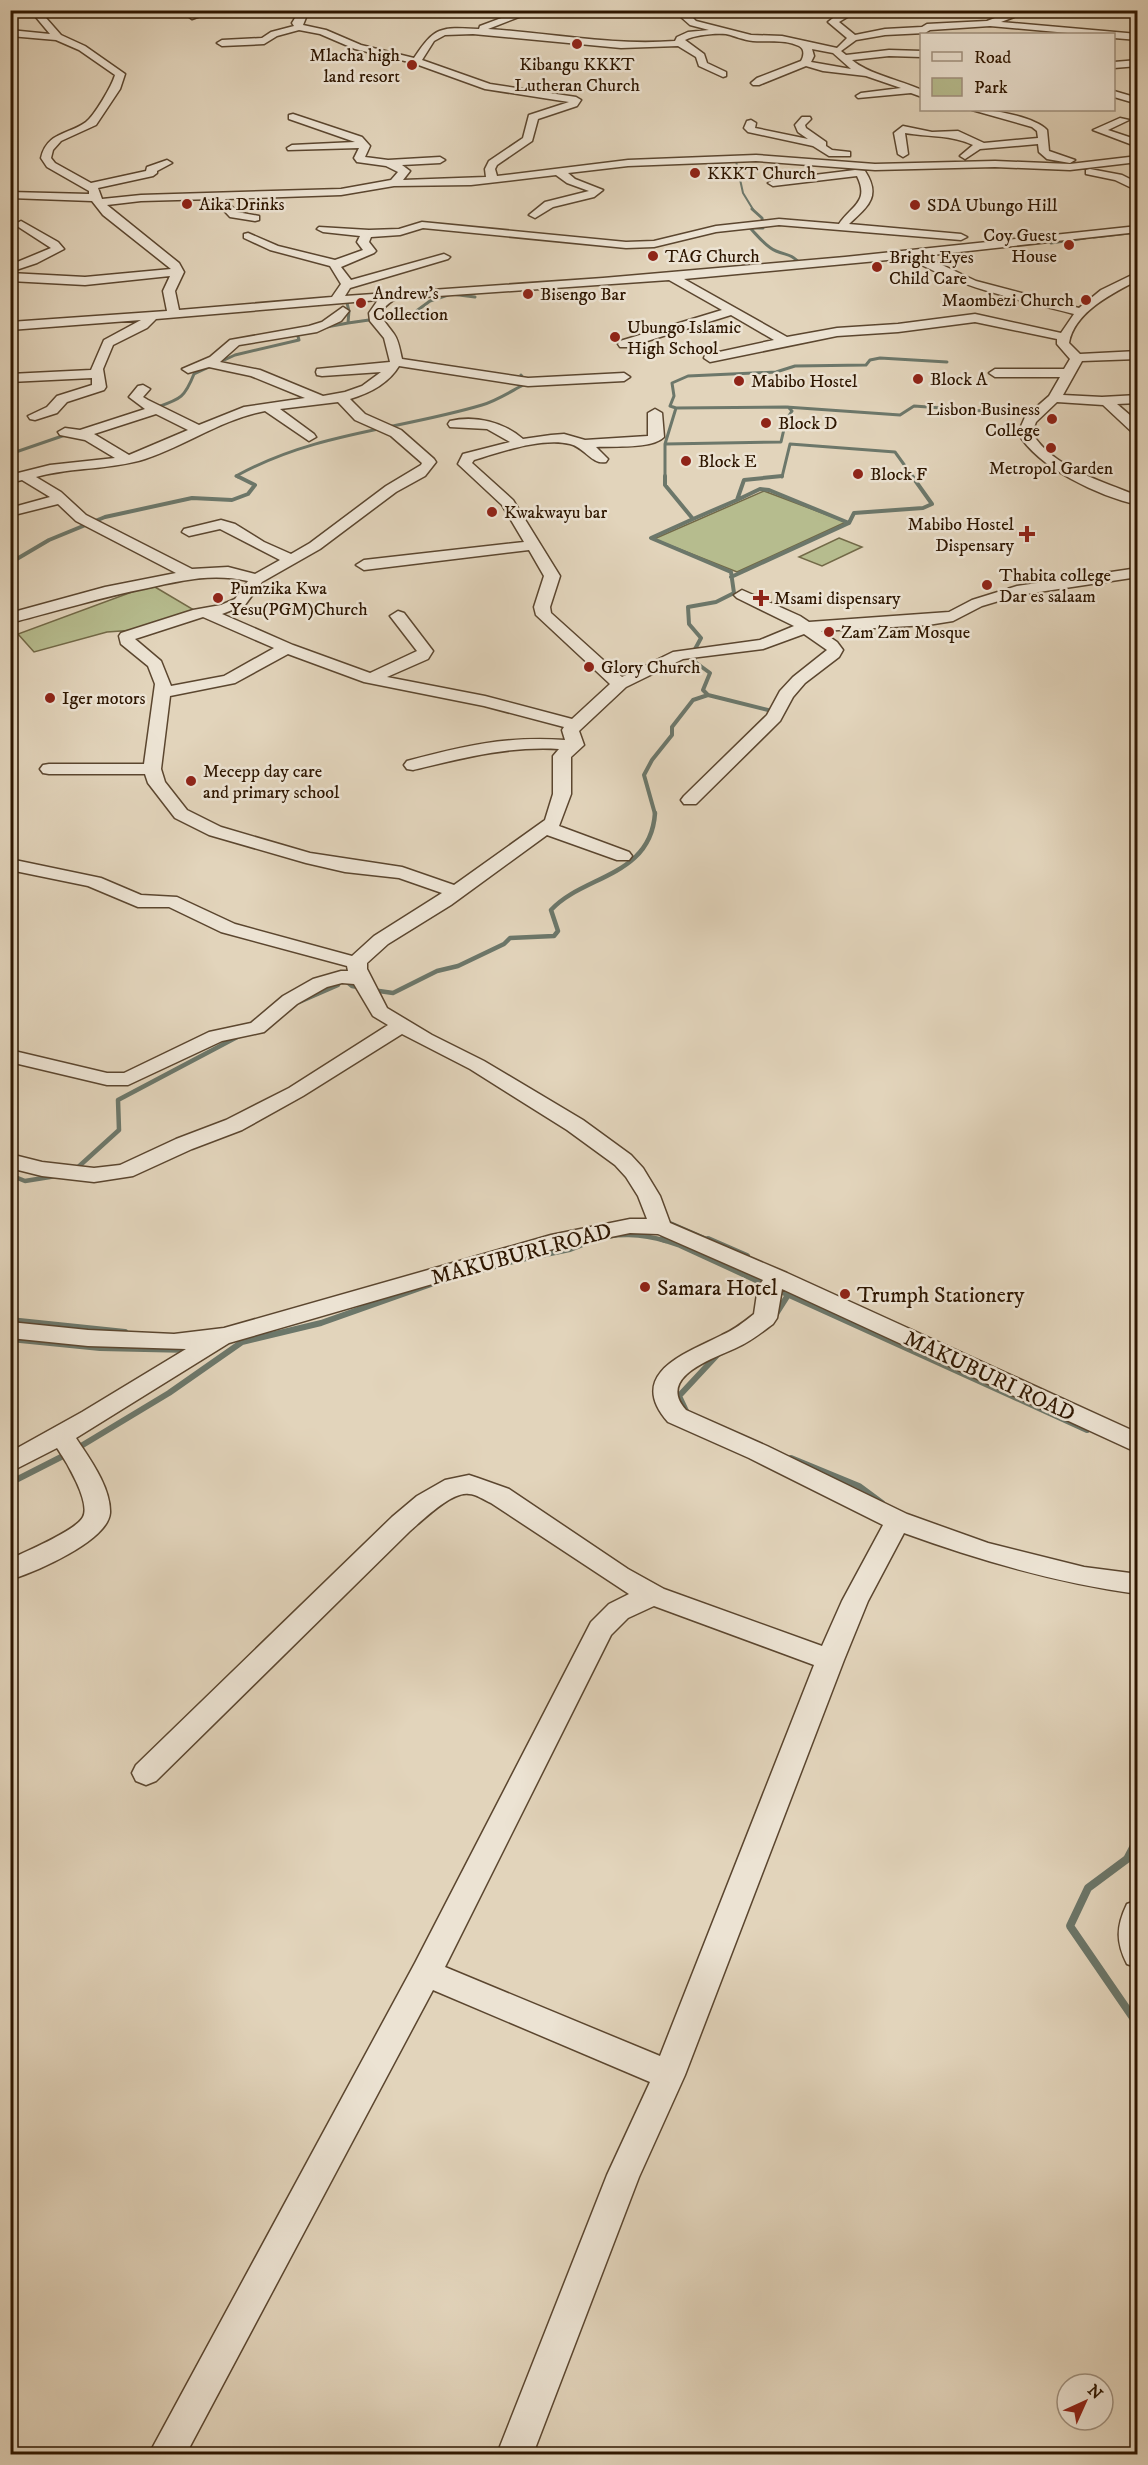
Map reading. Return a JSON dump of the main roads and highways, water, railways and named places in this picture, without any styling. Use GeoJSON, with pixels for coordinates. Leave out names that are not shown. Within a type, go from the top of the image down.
{"type":"FeatureCollection","features":[{"type":"Feature","properties":{"kind":"waterway"},"geometry":{"type":"LineString","coordinates":[[736,161],[743,193],[754,211]]}},
{"type":"Feature","properties":{"kind":"waterway"},"geometry":{"type":"LineString","coordinates":[[754,211],[762,218],[763,228],[750,228],[769,247],[791,256],[801,264]]}},
{"type":"Feature","properties":{"kind":"waterway"},"geometry":{"type":"LineString","coordinates":[[1094,237],[1138,232]]}},
{"type":"Feature","properties":{"kind":"waterway"},"geometry":{"type":"LineString","coordinates":[[1051,243],[1085,238]]}},
{"type":"Feature","properties":{"kind":"waterway"},"geometry":{"type":"LineString","coordinates":[[385,318],[415,312],[430,301],[451,294],[475,297]]}},
{"type":"Feature","properties":{"kind":"waterway"},"geometry":{"type":"LineString","coordinates":[[346,299],[349,311],[348,323]]}},
{"type":"Feature","properties":{"kind":"waterway"},"geometry":{"type":"LineString","coordinates":[[348,323],[369,320]]}},
{"type":"Feature","properties":{"kind":"waterway"},"geometry":{"type":"LineString","coordinates":[[321,328],[348,323]]}},
{"type":"Feature","properties":{"kind":"waterway"},"geometry":{"type":"LineString","coordinates":[[155,408],[180,397],[187,389],[194,374],[235,355],[299,340],[297,333],[300,333]]}},
{"type":"Feature","properties":{"kind":"waterway"},"geometry":{"type":"LineString","coordinates":[[676,408],[670,406],[674,396],[672,383],[688,376],[776,372],[795,366],[866,365],[870,360],[880,358],[947,362]]}},
{"type":"Feature","properties":{"kind":"waterway"},"geometry":{"type":"LineString","coordinates":[[238,477],[236,476],[266,461],[296,450],[487,403],[523,385],[526,382],[521,375]]}},
{"type":"Feature","properties":{"kind":"waterway"},"geometry":{"type":"LineString","coordinates":[[788,407],[900,415],[914,406],[983,411]]}},
{"type":"Feature","properties":{"kind":"waterway"},"geometry":{"type":"LineString","coordinates":[[676,408],[788,407]]}},
{"type":"Feature","properties":{"kind":"waterway"},"geometry":{"type":"LineString","coordinates":[[788,407],[792,411],[788,417]]}},
{"type":"Feature","properties":{"kind":"waterway"},"geometry":{"type":"LineString","coordinates":[[665,444],[676,408]]}},
{"type":"Feature","properties":{"kind":"waterway"},"geometry":{"type":"LineString","coordinates":[[665,444],[781,442],[784,429]]}},
{"type":"Feature","properties":{"kind":"waterway"},"geometry":{"type":"LineString","coordinates":[[10,454],[71,433]]}},
{"type":"Feature","properties":{"kind":"waterway"},"geometry":{"type":"LineString","coordinates":[[665,444],[665,485],[693,519]]}},
{"type":"Feature","properties":{"kind":"waterway"},"geometry":{"type":"LineString","coordinates":[[782,477],[790,444],[895,452],[913,477]]}},
{"type":"Feature","properties":{"kind":"waterway"},"geometry":{"type":"LineString","coordinates":[[10,563],[49,540],[105,517],[192,498],[232,500],[248,494],[255,485],[237,476]]}},
{"type":"Feature","properties":{"kind":"waterway"},"geometry":{"type":"LineString","coordinates":[[737,500],[744,480],[782,476]]}},
{"type":"Feature","properties":{"kind":"waterway"},"geometry":{"type":"LineString","coordinates":[[849,523],[854,513],[923,508],[932,504],[912,476]]}},
{"type":"Feature","properties":{"kind":"waterway"},"geometry":{"type":"LineString","coordinates":[[737,500],[760,489],[769,490],[849,523]]}},
{"type":"Feature","properties":{"kind":"waterway"},"geometry":{"type":"LineString","coordinates":[[693,519],[737,500]]}},
{"type":"Feature","properties":{"kind":"waterway"},"geometry":{"type":"LineString","coordinates":[[693,519],[651,538],[731,572],[732,577]]}},
{"type":"Feature","properties":{"kind":"waterway"},"geometry":{"type":"LineString","coordinates":[[732,577],[849,523]]}},
{"type":"Feature","properties":{"kind":"waterway"},"geometry":{"type":"LineString","coordinates":[[708,695],[703,690],[710,673],[695,662],[694,651],[701,638],[689,624],[688,607],[716,602],[734,593],[732,577]]}},
{"type":"Feature","properties":{"kind":"waterway"},"geometry":{"type":"LineString","coordinates":[[655,814],[644,775],[652,760],[672,735],[672,727],[693,700],[708,695]]}},
{"type":"Feature","properties":{"kind":"waterway"},"geometry":{"type":"LineString","coordinates":[[708,695],[776,712]]}},
{"type":"Feature","properties":{"kind":"waterway"},"geometry":{"type":"LineString","coordinates":[[372,990],[393,993],[437,971],[458,966],[504,944],[510,938],[554,936],[558,931],[551,910],[564,898],[629,863],[642,850],[651,834],[655,814]]}},
{"type":"Feature","properties":{"kind":"waterway"},"geometry":{"type":"LineString","coordinates":[[299,1002],[338,985],[341,977],[352,986],[363,988]]}},
{"type":"Feature","properties":{"kind":"waterway"},"geometry":{"type":"LineString","coordinates":[[76,1169],[119,1130],[118,1100],[239,1036]]}},
{"type":"Feature","properties":{"kind":"waterway"},"geometry":{"type":"LineString","coordinates":[[10,1175],[25,1181],[56,1176]]}},
{"type":"Feature","properties":{"kind":"waterway"},"geometry":{"type":"LineString","coordinates":[[665,1221],[711,1241]]}},
{"type":"Feature","properties":{"kind":"waterway"},"geometry":{"type":"LineString","coordinates":[[592,1241],[610,1236],[629,1235],[666,1241]]}},
{"type":"Feature","properties":{"kind":"waterway"},"geometry":{"type":"LineString","coordinates":[[76,1449],[169,1393],[242,1342],[321,1323],[434,1283],[517,1260],[570,1249],[596,1239]]}},
{"type":"Feature","properties":{"kind":"waterway"},"geometry":{"type":"LineString","coordinates":[[662,1239],[767,1285]]}},
{"type":"Feature","properties":{"kind":"waterway"},"geometry":{"type":"LineString","coordinates":[[708,1239],[747,1256]]}},
{"type":"Feature","properties":{"kind":"waterway"},"geometry":{"type":"LineString","coordinates":[[776,1289],[1087,1430]]}},
{"type":"Feature","properties":{"kind":"waterway"},"geometry":{"type":"LineString","coordinates":[[776,1314],[788,1295]]}},
{"type":"Feature","properties":{"kind":"waterway"},"geometry":{"type":"LineString","coordinates":[[10,1320],[125,1332]]}},
{"type":"Feature","properties":{"kind":"waterway"},"geometry":{"type":"LineString","coordinates":[[10,1339],[100,1348],[190,1350]]}},
{"type":"Feature","properties":{"kind":"waterway"},"geometry":{"type":"LineString","coordinates":[[687,1413],[679,1396],[719,1353]]}},
{"type":"Feature","properties":{"kind":"waterway"},"geometry":{"type":"LineString","coordinates":[[10,1483],[67,1454]]}},
{"type":"Feature","properties":{"kind":"waterway"},"geometry":{"type":"LineString","coordinates":[[791,1458],[859,1486],[882,1503]]}},
{"type":"Feature","properties":{"kind":"waterway"},"geometry":{"type":"LineString","coordinates":[[1138,1838],[1127,1859],[1088,1888],[1070,1926],[1138,2025]]}},
{"type":"Feature","properties":{"kind":"place","name":"Kibangu KKKT Lutheran Church"},"geometry":{"type":"Point","coordinates":[577,44]}},
{"type":"Feature","properties":{"kind":"place","name":"Mlacha high land resort"},"geometry":{"type":"Point","coordinates":[412,65]}},
{"type":"Feature","properties":{"kind":"place","name":"KKKT Church"},"geometry":{"type":"Point","coordinates":[695,173]}},
{"type":"Feature","properties":{"kind":"place","name":"Aika Drinks"},"geometry":{"type":"Point","coordinates":[187,204]}},
{"type":"Feature","properties":{"kind":"place","name":"SDA Ubungo Hill"},"geometry":{"type":"Point","coordinates":[915,205]}},
{"type":"Feature","properties":{"kind":"place","name":"Coy Guest House"},"geometry":{"type":"Point","coordinates":[1069,245]}},
{"type":"Feature","properties":{"kind":"place","name":"TAG Church"},"geometry":{"type":"Point","coordinates":[653,256]}},
{"type":"Feature","properties":{"kind":"place","name":"Bright Eyes Child Care"},"geometry":{"type":"Point","coordinates":[877,267]}},
{"type":"Feature","properties":{"kind":"place","name":"Bisengo Bar"},"geometry":{"type":"Point","coordinates":[528,294]}},
{"type":"Feature","properties":{"kind":"place","name":"Maombezi Church"},"geometry":{"type":"Point","coordinates":[1086,300]}},
{"type":"Feature","properties":{"kind":"place","name":"Andrew's Collection"},"geometry":{"type":"Point","coordinates":[361,303]}},
{"type":"Feature","properties":{"kind":"place","name":"Ubungo Islamic High School"},"geometry":{"type":"Point","coordinates":[615,337]}},
{"type":"Feature","properties":{"kind":"place","name":"Block A"},"geometry":{"type":"Point","coordinates":[918,379]}},
{"type":"Feature","properties":{"kind":"place","name":"Mabibo Hostel"},"geometry":{"type":"Point","coordinates":[739,381]}},
{"type":"Feature","properties":{"kind":"place","name":"Lisbon Business College"},"geometry":{"type":"Point","coordinates":[1052,419]}},
{"type":"Feature","properties":{"kind":"place","name":"Block D"},"geometry":{"type":"Point","coordinates":[766,423]}},
{"type":"Feature","properties":{"kind":"place","name":"Metropol Garden"},"geometry":{"type":"Point","coordinates":[1051,448]}},
{"type":"Feature","properties":{"kind":"place","name":"Block E"},"geometry":{"type":"Point","coordinates":[686,461]}},
{"type":"Feature","properties":{"kind":"place","name":"Block F"},"geometry":{"type":"Point","coordinates":[858,474]}},
{"type":"Feature","properties":{"kind":"place","name":"Kwakwayu bar"},"geometry":{"type":"Point","coordinates":[492,512]}},
{"type":"Feature","properties":{"kind":"place","name":"Mabibo Hostel Dispensary"},"geometry":{"type":"Point","coordinates":[1027,534]}},
{"type":"Feature","properties":{"kind":"place","name":"Thabita college Dar es salaam"},"geometry":{"type":"Point","coordinates":[987,585]}},
{"type":"Feature","properties":{"kind":"place","name":"Pumzika Kwa Yesu(PGM)Church"},"geometry":{"type":"Point","coordinates":[218,598]}},
{"type":"Feature","properties":{"kind":"place","name":"Msami dispensary"},"geometry":{"type":"Point","coordinates":[761,598]}},
{"type":"Feature","properties":{"kind":"place","name":"Zam Zam Mosque"},"geometry":{"type":"Point","coordinates":[829,632]}},
{"type":"Feature","properties":{"kind":"place","name":"Glory Church"},"geometry":{"type":"Point","coordinates":[589,667]}},
{"type":"Feature","properties":{"kind":"place","name":"Iger motors"},"geometry":{"type":"Point","coordinates":[50,698]}},
{"type":"Feature","properties":{"kind":"place","name":"Mecepp day care and primary school"},"geometry":{"type":"Point","coordinates":[191,781]}},
{"type":"Feature","properties":{"kind":"place","name":"Samara Hotel"},"geometry":{"type":"Point","coordinates":[645,1287]}},
{"type":"Feature","properties":{"kind":"place","name":"Trumph Stationery"},"geometry":{"type":"Point","coordinates":[845,1294]}}]}
